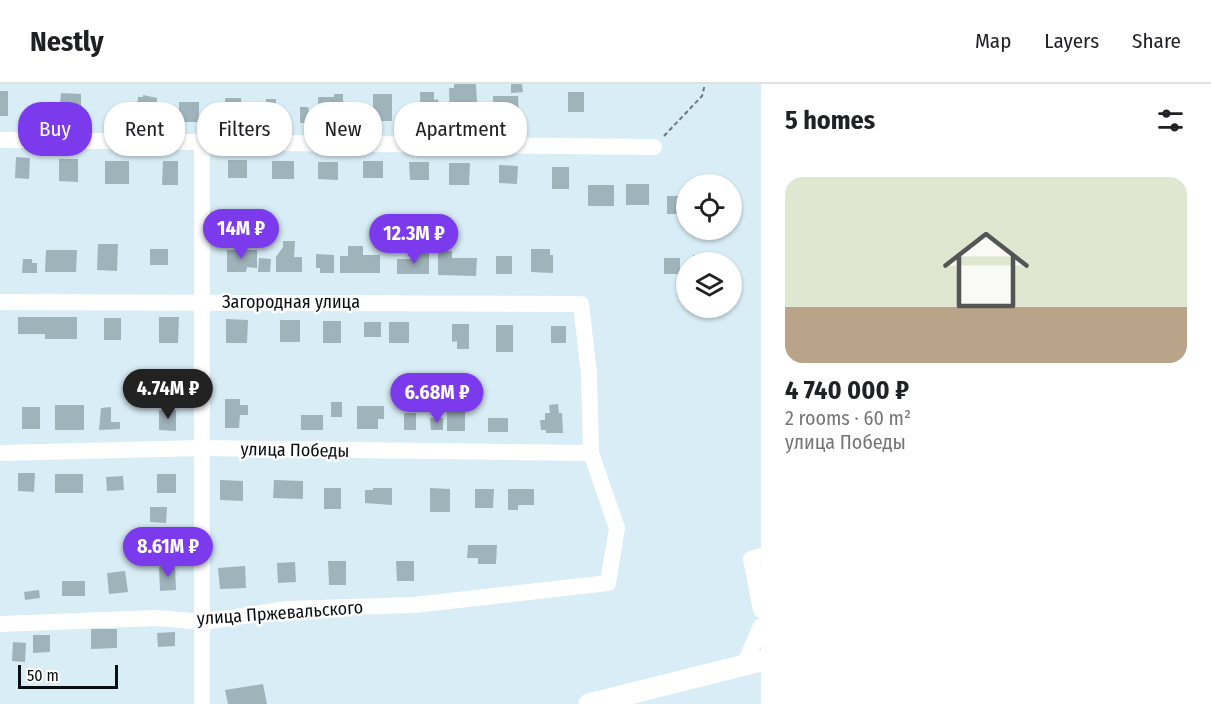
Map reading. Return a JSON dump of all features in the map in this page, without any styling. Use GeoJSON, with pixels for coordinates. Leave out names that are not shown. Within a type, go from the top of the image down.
{"type":"FeatureCollection","features":[{"type":"Feature","properties":{"kind":"main road"},"geometry":{"type":"LineString","coordinates":[[590,704],[752,663]]}},
{"type":"Feature","properties":{"kind":"street"},"geometry":{"type":"LineString","coordinates":[[0,140],[197,144]]}},
{"type":"Feature","properties":{"kind":"street"},"geometry":{"type":"LineString","coordinates":[[292,145],[654,147]]}},
{"type":"Feature","properties":{"kind":"street"},"geometry":{"type":"LineString","coordinates":[[202,156],[204,622],[202,704]]}},
{"type":"Feature","properties":{"kind":"street","name":"Загородная улица"},"geometry":{"type":"LineString","coordinates":[[0,302],[581,304],[590,374],[591,453]]}},
{"type":"Feature","properties":{"kind":"street","name":"улица Победы"},"geometry":{"type":"LineString","coordinates":[[0,453],[203,448],[591,453]]}},
{"type":"Feature","properties":{"kind":"street","name":"улица Пржевальского"},"geometry":{"type":"LineString","coordinates":[[0,624],[157,618],[204,622],[287,609],[414,605],[608,583],[617,528],[591,453]]}},
{"type":"Feature","properties":{"kind":"street"},"geometry":{"type":"LineString","coordinates":[[761,556],[750,559],[761,610]]}},
{"type":"Feature","properties":{"kind":"street"},"geometry":{"type":"LineString","coordinates":[[752,663],[761,626]]}},
{"type":"Feature","properties":{"kind":"path"},"geometry":{"type":"LineString","coordinates":[[654,147],[702,96],[705,84]]}},
{"type":"Feature","properties":{"kind":"building"},"geometry":{"type":"Polygon","coordinates":[[[454,84],[476,84],[477,102],[449,102],[449,88],[454,88],[454,84]]]}},
{"type":"Feature","properties":{"kind":"building"},"geometry":{"type":"Polygon","coordinates":[[[511,84],[522,84],[523,92],[511,93],[511,84]]]}},
{"type":"Feature","properties":{"kind":"building"},"geometry":{"type":"Polygon","coordinates":[[[0,91],[8,91],[8,116],[0,116],[0,91]]]}},
{"type":"Feature","properties":{"kind":"building"},"geometry":{"type":"Polygon","coordinates":[[[420,92],[434,92],[434,100],[438,99],[438,102],[420,102],[420,92]]]}},
{"type":"Feature","properties":{"kind":"building"},"geometry":{"type":"Polygon","coordinates":[[[568,92],[584,92],[584,112],[568,112],[568,92]]]}},
{"type":"Feature","properties":{"kind":"building"},"geometry":{"type":"Polygon","coordinates":[[[61,93],[81,94],[81,102],[60,102],[61,93]]]}},
{"type":"Feature","properties":{"kind":"building"},"geometry":{"type":"Polygon","coordinates":[[[334,94],[343,94],[343,102],[318,102],[318,97],[334,97],[334,94]]]}},
{"type":"Feature","properties":{"kind":"building"},"geometry":{"type":"Polygon","coordinates":[[[373,94],[392,94],[392,121],[382,121],[382,102],[373,102],[373,94]]]}},
{"type":"Feature","properties":{"kind":"building"},"geometry":{"type":"Polygon","coordinates":[[[143,95],[157,98],[157,102],[138,102],[138,97],[143,97],[143,95]]]}},
{"type":"Feature","properties":{"kind":"building"},"geometry":{"type":"Polygon","coordinates":[[[493,96],[518,96],[518,102],[493,102],[493,96]]]}},
{"type":"Feature","properties":{"kind":"building"},"geometry":{"type":"Polygon","coordinates":[[[225,98],[241,98],[241,102],[225,102],[225,98]]]}},
{"type":"Feature","properties":{"kind":"building"},"geometry":{"type":"Polygon","coordinates":[[[266,99],[276,99],[276,102],[266,102],[266,99]]]}},
{"type":"Feature","properties":{"kind":"building"},"geometry":{"type":"Polygon","coordinates":[[[185,102],[197,102],[197,122],[185,122],[185,102]]]}},
{"type":"Feature","properties":{"kind":"building"},"geometry":{"type":"Polygon","coordinates":[[[300,107],[304,107],[304,123],[300,123],[300,107]]]}},
{"type":"Feature","properties":{"kind":"building"},"geometry":{"type":"Polygon","coordinates":[[[16,157],[30,158],[29,179],[15,178],[16,157]]]}},
{"type":"Feature","properties":{"kind":"building"},"geometry":{"type":"Polygon","coordinates":[[[59,159],[78,159],[78,182],[59,181],[59,159]]]}},
{"type":"Feature","properties":{"kind":"building"},"geometry":{"type":"Polygon","coordinates":[[[228,160],[247,160],[247,178],[228,178],[228,160]]]}},
{"type":"Feature","properties":{"kind":"building"},"geometry":{"type":"Polygon","coordinates":[[[105,161],[129,161],[129,184],[105,184],[105,161]]]}},
{"type":"Feature","properties":{"kind":"building"},"geometry":{"type":"Polygon","coordinates":[[[163,161],[178,161],[178,185],[162,185],[163,161]]]}},
{"type":"Feature","properties":{"kind":"building"},"geometry":{"type":"Polygon","coordinates":[[[272,161],[294,161],[294,179],[272,179],[272,161]]]}},
{"type":"Feature","properties":{"kind":"building"},"geometry":{"type":"Polygon","coordinates":[[[363,161],[383,161],[383,178],[363,178],[363,161]]]}},
{"type":"Feature","properties":{"kind":"building"},"geometry":{"type":"Polygon","coordinates":[[[318,162],[338,162],[338,180],[318,179],[318,162]]]}},
{"type":"Feature","properties":{"kind":"building"},"geometry":{"type":"Polygon","coordinates":[[[409,162],[429,162],[429,180],[410,180],[409,162]]]}},
{"type":"Feature","properties":{"kind":"building"},"geometry":{"type":"Polygon","coordinates":[[[449,163],[470,163],[469,185],[449,185],[449,163]]]}},
{"type":"Feature","properties":{"kind":"building"},"geometry":{"type":"Polygon","coordinates":[[[499,165],[518,166],[517,184],[499,183],[499,165]]]}},
{"type":"Feature","properties":{"kind":"building"},"geometry":{"type":"Polygon","coordinates":[[[552,167],[569,167],[569,189],[552,189],[552,167]]]}},
{"type":"Feature","properties":{"kind":"building"},"geometry":{"type":"Polygon","coordinates":[[[626,184],[649,184],[649,205],[626,205],[626,184]]]}},
{"type":"Feature","properties":{"kind":"building"},"geometry":{"type":"Polygon","coordinates":[[[588,185],[614,185],[614,206],[588,206],[588,185]]]}},
{"type":"Feature","properties":{"kind":"building"},"geometry":{"type":"Polygon","coordinates":[[[667,196],[676,196],[676,214],[667,214],[667,196]]]}},
{"type":"Feature","properties":{"kind":"building"},"geometry":{"type":"Polygon","coordinates":[[[283,241],[295,241],[294,257],[302,257],[302,272],[276,272],[276,257],[283,247],[283,241]]]}},
{"type":"Feature","properties":{"kind":"building"},"geometry":{"type":"Polygon","coordinates":[[[98,244],[118,244],[117,271],[97,270],[98,244]]]}},
{"type":"Feature","properties":{"kind":"building"},"geometry":{"type":"Polygon","coordinates":[[[348,246],[363,246],[363,255],[380,255],[380,273],[340,273],[340,256],[348,256],[348,246]]]}},
{"type":"Feature","properties":{"kind":"building"},"geometry":{"type":"Polygon","coordinates":[[[150,249],[168,249],[168,265],[150,265],[150,249]]]}},
{"type":"Feature","properties":{"kind":"building"},"geometry":{"type":"Polygon","coordinates":[[[531,249],[550,249],[550,255],[553,255],[553,273],[531,272],[531,249]]]}},
{"type":"Feature","properties":{"kind":"building"},"geometry":{"type":"Polygon","coordinates":[[[46,250],[77,250],[76,272],[45,272],[46,250]]]}},
{"type":"Feature","properties":{"kind":"building"},"geometry":{"type":"Polygon","coordinates":[[[227,250],[257,250],[257,268],[247,267],[246,272],[227,272],[227,250]]]}},
{"type":"Feature","properties":{"kind":"building"},"geometry":{"type":"Polygon","coordinates":[[[438,251],[452,251],[452,258],[477,258],[476,276],[438,275],[438,251]]]}},
{"type":"Feature","properties":{"kind":"building"},"geometry":{"type":"Polygon","coordinates":[[[415,253],[429,253],[429,274],[397,274],[397,259],[415,259],[415,253]]]}},
{"type":"Feature","properties":{"kind":"building"},"geometry":{"type":"Polygon","coordinates":[[[316,254],[334,255],[334,273],[320,273],[320,268],[316,268],[316,254]]]}},
{"type":"Feature","properties":{"kind":"building"},"geometry":{"type":"Polygon","coordinates":[[[496,256],[512,256],[512,274],[496,274],[496,256]]]}},
{"type":"Feature","properties":{"kind":"building"},"geometry":{"type":"Polygon","coordinates":[[[259,258],[271,259],[270,272],[258,272],[259,258]]]}},
{"type":"Feature","properties":{"kind":"building"},"geometry":{"type":"Polygon","coordinates":[[[664,258],[676,258],[676,274],[664,274],[664,258]]]}},
{"type":"Feature","properties":{"kind":"building"},"geometry":{"type":"Polygon","coordinates":[[[23,259],[32,259],[32,263],[37,263],[37,273],[22,273],[23,259]]]}},
{"type":"Feature","properties":{"kind":"building"},"geometry":{"type":"Polygon","coordinates":[[[18,317],[77,317],[77,339],[45,339],[45,334],[18,334],[18,317]]]}},
{"type":"Feature","properties":{"kind":"building"},"geometry":{"type":"Polygon","coordinates":[[[159,317],[179,317],[178,343],[159,343],[159,317]]]}},
{"type":"Feature","properties":{"kind":"building"},"geometry":{"type":"Polygon","coordinates":[[[104,318],[121,318],[121,340],[104,340],[104,318]]]}},
{"type":"Feature","properties":{"kind":"building"},"geometry":{"type":"Polygon","coordinates":[[[226,319],[248,320],[247,343],[226,343],[226,319]]]}},
{"type":"Feature","properties":{"kind":"building"},"geometry":{"type":"Polygon","coordinates":[[[280,320],[300,320],[300,342],[280,342],[280,320]]]}},
{"type":"Feature","properties":{"kind":"building"},"geometry":{"type":"Polygon","coordinates":[[[323,321],[341,321],[341,343],[323,343],[323,321]]]}},
{"type":"Feature","properties":{"kind":"building"},"geometry":{"type":"Polygon","coordinates":[[[364,322],[381,322],[381,337],[364,337],[364,322]]]}},
{"type":"Feature","properties":{"kind":"building"},"geometry":{"type":"Polygon","coordinates":[[[389,322],[409,322],[409,343],[389,343],[389,322]]]}},
{"type":"Feature","properties":{"kind":"building"},"geometry":{"type":"Polygon","coordinates":[[[452,324],[469,324],[469,349],[457,349],[457,341],[452,342],[452,324]]]}},
{"type":"Feature","properties":{"kind":"building"},"geometry":{"type":"Polygon","coordinates":[[[496,325],[513,325],[513,352],[496,352],[496,325]]]}},
{"type":"Feature","properties":{"kind":"building"},"geometry":{"type":"Polygon","coordinates":[[[551,326],[566,326],[566,343],[551,343],[551,326]]]}},
{"type":"Feature","properties":{"kind":"building"},"geometry":{"type":"Polygon","coordinates":[[[225,399],[240,399],[240,405],[248,405],[248,415],[240,415],[239,428],[225,428],[225,399]]]}},
{"type":"Feature","properties":{"kind":"building"},"geometry":{"type":"Polygon","coordinates":[[[331,402],[342,402],[342,417],[331,417],[331,402]]]}},
{"type":"Feature","properties":{"kind":"building"},"geometry":{"type":"Polygon","coordinates":[[[558,404],[559,413],[562,413],[563,433],[546,433],[546,430],[541,430],[540,420],[545,420],[545,413],[550,413],[549,405],[558,404]]]}},
{"type":"Feature","properties":{"kind":"building"},"geometry":{"type":"Polygon","coordinates":[[[55,405],[84,405],[84,430],[55,430],[55,405]]]}},
{"type":"Feature","properties":{"kind":"building"},"geometry":{"type":"Polygon","coordinates":[[[357,406],[384,406],[384,419],[378,419],[378,429],[357,429],[357,406]]]}},
{"type":"Feature","properties":{"kind":"building"},"geometry":{"type":"Polygon","coordinates":[[[22,407],[40,407],[40,429],[22,429],[22,407]]]}},
{"type":"Feature","properties":{"kind":"building"},"geometry":{"type":"Polygon","coordinates":[[[111,407],[111,422],[120,422],[120,429],[99,430],[101,408],[111,407]]]}},
{"type":"Feature","properties":{"kind":"building"},"geometry":{"type":"Polygon","coordinates":[[[447,409],[465,409],[465,431],[447,431],[447,409]]]}},
{"type":"Feature","properties":{"kind":"building"},"geometry":{"type":"Polygon","coordinates":[[[159,410],[176,410],[176,431],[159,430],[159,410]]]}},
{"type":"Feature","properties":{"kind":"building"},"geometry":{"type":"Polygon","coordinates":[[[404,413],[416,413],[416,430],[404,430],[404,413]]]}},
{"type":"Feature","properties":{"kind":"building"},"geometry":{"type":"Polygon","coordinates":[[[301,415],[323,415],[323,430],[301,430],[301,415]]]}},
{"type":"Feature","properties":{"kind":"building"},"geometry":{"type":"Polygon","coordinates":[[[430,418],[443,418],[443,430],[431,430],[430,418]]]}},
{"type":"Feature","properties":{"kind":"building"},"geometry":{"type":"Polygon","coordinates":[[[488,418],[508,418],[508,432],[488,432],[488,418]]]}},
{"type":"Feature","properties":{"kind":"building"},"geometry":{"type":"Polygon","coordinates":[[[18,473],[35,473],[34,492],[18,491],[18,473]]]}},
{"type":"Feature","properties":{"kind":"building"},"geometry":{"type":"Polygon","coordinates":[[[55,474],[83,474],[83,493],[55,493],[55,474]]]}},
{"type":"Feature","properties":{"kind":"building"},"geometry":{"type":"Polygon","coordinates":[[[157,474],[176,474],[176,493],[157,493],[157,474]]]}},
{"type":"Feature","properties":{"kind":"building"},"geometry":{"type":"Polygon","coordinates":[[[123,476],[124,490],[107,491],[106,477],[123,476]]]}},
{"type":"Feature","properties":{"kind":"building"},"geometry":{"type":"Polygon","coordinates":[[[220,480],[243,481],[243,501],[220,500],[220,480]]]}},
{"type":"Feature","properties":{"kind":"building"},"geometry":{"type":"Polygon","coordinates":[[[274,480],[303,481],[303,499],[273,498],[274,480]]]}},
{"type":"Feature","properties":{"kind":"building"},"geometry":{"type":"Polygon","coordinates":[[[324,488],[341,488],[341,509],[324,509],[324,488]]]}},
{"type":"Feature","properties":{"kind":"building"},"geometry":{"type":"Polygon","coordinates":[[[373,488],[392,488],[392,505],[365,503],[365,490],[373,490],[373,488]]]}},
{"type":"Feature","properties":{"kind":"building"},"geometry":{"type":"Polygon","coordinates":[[[430,488],[450,489],[450,512],[430,512],[430,488]]]}},
{"type":"Feature","properties":{"kind":"building"},"geometry":{"type":"Polygon","coordinates":[[[475,489],[494,489],[493,508],[475,508],[475,489]]]}},
{"type":"Feature","properties":{"kind":"building"},"geometry":{"type":"Polygon","coordinates":[[[508,489],[534,489],[534,505],[518,505],[518,510],[508,510],[508,489]]]}},
{"type":"Feature","properties":{"kind":"building"},"geometry":{"type":"Polygon","coordinates":[[[150,507],[167,507],[166,523],[150,522],[150,507]]]}},
{"type":"Feature","properties":{"kind":"building"},"geometry":{"type":"Polygon","coordinates":[[[468,545],[497,545],[496,564],[478,564],[478,558],[467,558],[468,545]]]}},
{"type":"Feature","properties":{"kind":"building"},"geometry":{"type":"Polygon","coordinates":[[[328,561],[346,561],[346,585],[329,585],[328,561]]]}},
{"type":"Feature","properties":{"kind":"building"},"geometry":{"type":"Polygon","coordinates":[[[396,561],[414,561],[414,581],[397,581],[396,561]]]}},
{"type":"Feature","properties":{"kind":"building"},"geometry":{"type":"Polygon","coordinates":[[[295,562],[296,582],[278,583],[277,563],[295,562]]]}},
{"type":"Feature","properties":{"kind":"building"},"geometry":{"type":"Polygon","coordinates":[[[175,566],[176,590],[160,591],[159,567],[175,566]]]}},
{"type":"Feature","properties":{"kind":"building"},"geometry":{"type":"Polygon","coordinates":[[[245,566],[246,588],[220,589],[218,568],[245,566]]]}},
{"type":"Feature","properties":{"kind":"building"},"geometry":{"type":"Polygon","coordinates":[[[125,571],[128,592],[109,594],[107,573],[125,571]]]}},
{"type":"Feature","properties":{"kind":"building"},"geometry":{"type":"Polygon","coordinates":[[[62,581],[85,581],[85,596],[62,596],[62,581]]]}},
{"type":"Feature","properties":{"kind":"building"},"geometry":{"type":"Polygon","coordinates":[[[39,590],[40,598],[25,600],[24,592],[39,590]]]}},
{"type":"Feature","properties":{"kind":"building"},"geometry":{"type":"Polygon","coordinates":[[[91,629],[117,629],[117,648],[91,649],[91,629]]]}},
{"type":"Feature","properties":{"kind":"building"},"geometry":{"type":"Polygon","coordinates":[[[175,632],[175,646],[158,647],[157,633],[175,632]]]}},
{"type":"Feature","properties":{"kind":"building"},"geometry":{"type":"Polygon","coordinates":[[[33,635],[50,635],[50,652],[33,653],[33,635]]]}},
{"type":"Feature","properties":{"kind":"building"},"geometry":{"type":"Polygon","coordinates":[[[13,642],[26,643],[25,662],[12,661],[13,642]]]}},
{"type":"Feature","properties":{"kind":"building"},"geometry":{"type":"Polygon","coordinates":[[[263,684],[267,704],[228,704],[225,690],[263,684]]]}}]}
